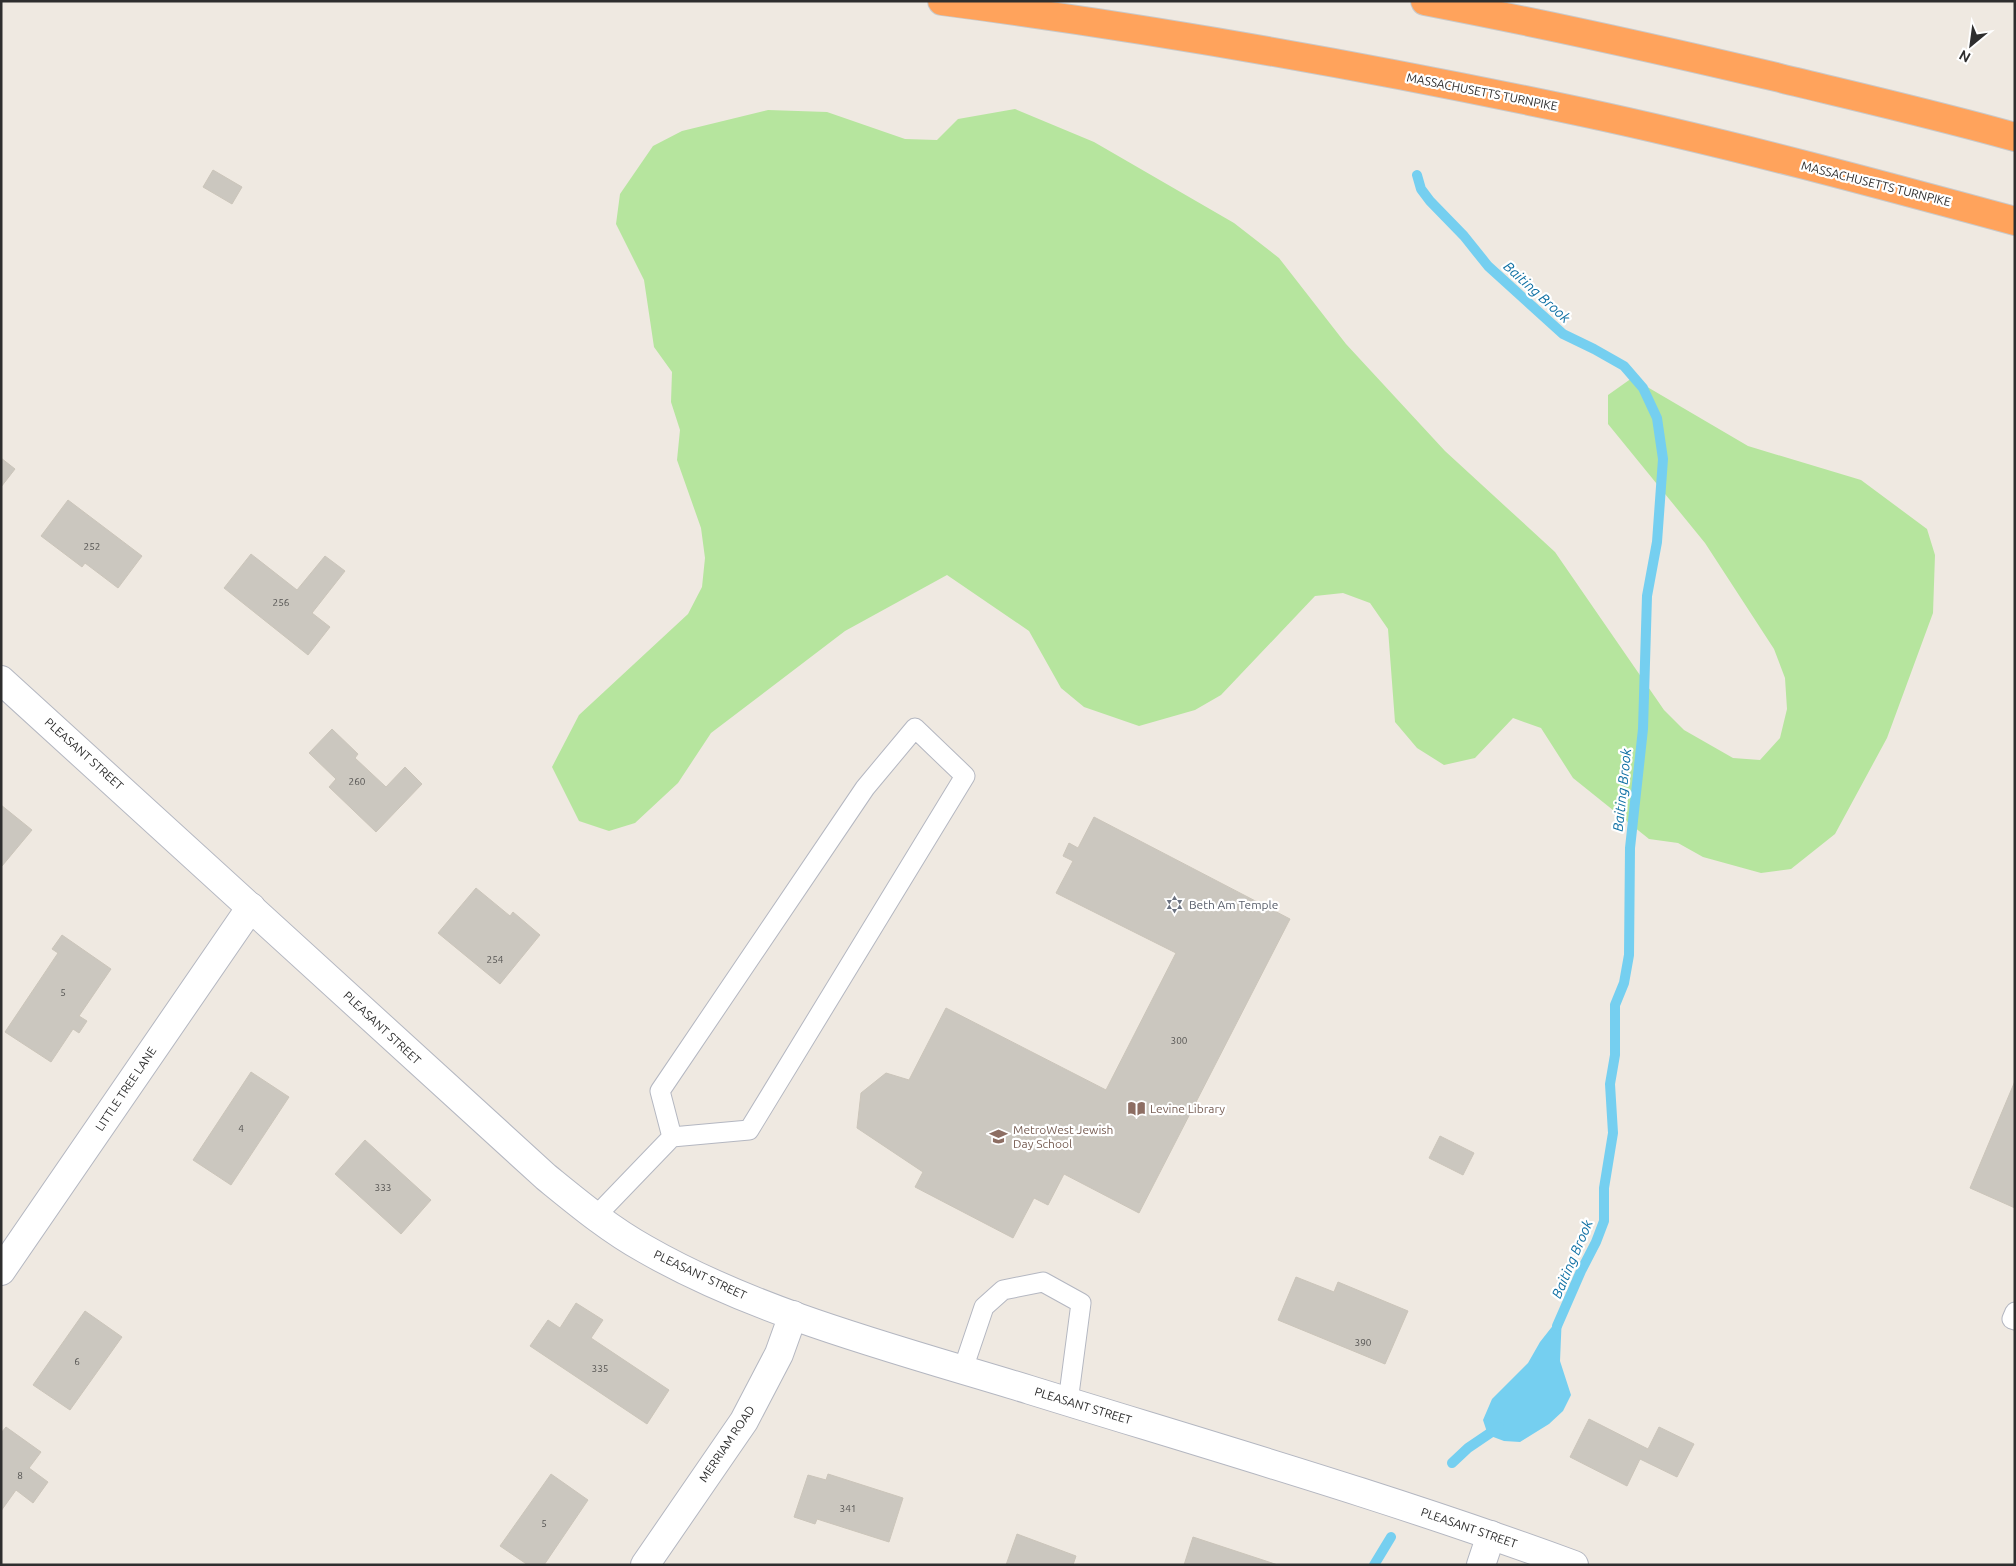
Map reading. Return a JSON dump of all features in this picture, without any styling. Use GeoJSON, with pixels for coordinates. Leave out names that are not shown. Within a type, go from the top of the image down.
{"type":"FeatureCollection","features":[{"type":"Feature","properties":{"kind":"highway","name":"MASSACHUSETTS TURNPIKE"},"geometry":{"type":"LineString","coordinates":[[942,1],[1083,20],[1220,42],[1584,112],[1711,142],[2015,220]]}},
{"type":"Feature","properties":{"kind":"highway"},"geometry":{"type":"LineString","coordinates":[[1425,1],[1532,22],[1742,69],[2015,137]]}},
{"type":"Feature","properties":{"kind":"main road","name":"PLEASANT STREET"},"geometry":{"type":"LineString","coordinates":[[1,680],[496,1133],[595,1217],[644,1249],[712,1283],[793,1315],[1321,1480],[1574,1565]]}},
{"type":"Feature","properties":{"kind":"main road","name":"LITTLE TREE LANE"},"geometry":{"type":"LineString","coordinates":[[1,1271],[251,907]]}},
{"type":"Feature","properties":{"kind":"main road","name":"MERRIAM ROAD"},"geometry":{"type":"LineString","coordinates":[[645,1565],[744,1421],[780,1354],[793,1315]]}},
{"type":"Feature","properties":{"kind":"main road"},"geometry":{"type":"LineString","coordinates":[[1481,1565],[1491,1536]]}},
{"type":"Feature","properties":{"kind":"lane"},"geometry":{"type":"LineString","coordinates":[[595,1217],[672,1137],[749,1130],[965,776],[915,728],[865,788],[660,1091],[672,1137]]}},
{"type":"Feature","properties":{"kind":"lane"},"geometry":{"type":"LineString","coordinates":[[963,1369],[984,1306],[1003,1290],[1044,1282],[1081,1303],[1068,1402]]}},
{"type":"Feature","properties":{"kind":"lane"},"geometry":{"type":"LineString","coordinates":[[2015,1312],[2012,1319],[2015,1320]]}},
{"type":"Feature","properties":{"kind":"green space"},"geometry":{"type":"Polygon","coordinates":[[[1015,109],[1094,142],[1234,223],[1279,258],[1346,344],[1445,451],[1555,552],[1664,710],[1684,730],[1733,758],[1760,760],[1780,738],[1787,709],[1785,678],[1774,649],[1705,543],[1608,424],[1608,395],[1632,378],[1748,446],[1861,480],[1927,529],[1935,555],[1933,613],[1887,738],[1835,834],[1791,869],[1761,873],[1703,857],[1678,843],[1649,839],[1573,778],[1541,728],[1513,718],[1475,758],[1444,765],[1417,748],[1395,722],[1388,629],[1370,603],[1343,593],[1315,596],[1221,695],[1195,710],[1139,726],[1084,707],[1061,688],[1029,631],[947,575],[845,631],[711,733],[678,783],[635,823],[609,831],[579,821],[552,767],[579,715],[688,614],[702,587],[705,558],[701,528],[677,460],[680,430],[671,402],[672,372],[654,347],[644,280],[616,224],[620,194],[653,146],[682,131],[768,110],[827,112],[905,139],[937,140],[958,119],[1015,109]]]}},
{"type":"Feature","properties":{"kind":"water"},"geometry":{"type":"Polygon","coordinates":[[[1562,1314],[1560,1361],[1571,1395],[1563,1411],[1549,1424],[1520,1442],[1504,1441],[1488,1435],[1483,1420],[1492,1399],[1528,1363],[1540,1342],[1562,1314]]]}},
{"type":"Feature","properties":{"kind":"building"},"geometry":{"type":"Polygon","coordinates":[[[213,170],[242,187],[232,204],[203,187],[213,170]]]}},
{"type":"Feature","properties":{"kind":"building"},"geometry":{"type":"Polygon","coordinates":[[[1,458],[15,469],[1,487],[1,458]]]}},
{"type":"Feature","properties":{"kind":"building"},"geometry":{"type":"Polygon","coordinates":[[[68,500],[142,556],[118,588],[85,563],[82,567],[41,536],[68,500]]]}},
{"type":"Feature","properties":{"kind":"building"},"geometry":{"type":"Polygon","coordinates":[[[251,554],[297,590],[325,556],[345,571],[312,613],[330,627],[308,655],[224,588],[251,554]]]}},
{"type":"Feature","properties":{"kind":"building"},"geometry":{"type":"Polygon","coordinates":[[[332,729],[358,754],[355,758],[386,787],[405,767],[422,784],[376,832],[329,787],[336,779],[309,753],[332,729]]]}},
{"type":"Feature","properties":{"kind":"building"},"geometry":{"type":"Polygon","coordinates":[[[1,805],[32,830],[2,866],[1,865],[1,805]]]}},
{"type":"Feature","properties":{"kind":"building"},"geometry":{"type":"Polygon","coordinates":[[[1094,817],[1290,919],[1139,1213],[1064,1174],[1048,1205],[1034,1198],[1013,1238],[915,1187],[923,1172],[857,1128],[861,1093],[886,1073],[909,1080],[946,1008],[1106,1090],[1176,953],[1056,893],[1073,861],[1063,856],[1069,843],[1078,848],[1094,817]]]}},
{"type":"Feature","properties":{"kind":"building"},"geometry":{"type":"Polygon","coordinates":[[[476,888],[510,916],[513,912],[540,935],[500,984],[438,933],[476,888]]]}},
{"type":"Feature","properties":{"kind":"building"},"geometry":{"type":"Polygon","coordinates":[[[62,935],[111,969],[79,1016],[87,1021],[79,1033],[73,1029],[51,1062],[5,1032],[58,953],[52,949],[62,935]]]}},
{"type":"Feature","properties":{"kind":"building"},"geometry":{"type":"Polygon","coordinates":[[[251,1072],[289,1097],[231,1185],[193,1160],[251,1072]]]}},
{"type":"Feature","properties":{"kind":"building"},"geometry":{"type":"Polygon","coordinates":[[[2015,1081],[2015,1208],[1970,1188],[2015,1081]]]}},
{"type":"Feature","properties":{"kind":"building"},"geometry":{"type":"Polygon","coordinates":[[[1440,1136],[1474,1153],[1463,1175],[1429,1158],[1440,1136]]]}},
{"type":"Feature","properties":{"kind":"building"},"geometry":{"type":"Polygon","coordinates":[[[365,1140],[431,1200],[401,1234],[335,1174],[365,1140]]]}},
{"type":"Feature","properties":{"kind":"building"},"geometry":{"type":"Polygon","coordinates":[[[1296,1277],[1334,1292],[1338,1282],[1408,1311],[1385,1364],[1278,1320],[1296,1277]]]}},
{"type":"Feature","properties":{"kind":"building"},"geometry":{"type":"Polygon","coordinates":[[[576,1303],[603,1320],[591,1338],[669,1390],[647,1424],[530,1346],[548,1320],[560,1328],[576,1303]]]}},
{"type":"Feature","properties":{"kind":"building"},"geometry":{"type":"Polygon","coordinates":[[[85,1311],[122,1337],[70,1410],[33,1385],[85,1311]]]}},
{"type":"Feature","properties":{"kind":"building"},"geometry":{"type":"Polygon","coordinates":[[[1589,1419],[1648,1449],[1659,1427],[1694,1444],[1677,1477],[1640,1459],[1627,1486],[1570,1457],[1589,1419]]]}},
{"type":"Feature","properties":{"kind":"building"},"geometry":{"type":"Polygon","coordinates":[[[6,1427],[41,1452],[29,1468],[48,1482],[33,1503],[16,1490],[1,1511],[1,1433],[6,1427]]]}},
{"type":"Feature","properties":{"kind":"building"},"geometry":{"type":"Polygon","coordinates":[[[551,1474],[588,1500],[544,1565],[528,1565],[500,1546],[551,1474]]]}},
{"type":"Feature","properties":{"kind":"building"},"geometry":{"type":"Polygon","coordinates":[[[828,1474],[903,1498],[889,1542],[817,1519],[815,1524],[794,1517],[808,1475],[826,1480],[828,1474]]]}},
{"type":"Feature","properties":{"kind":"building"},"geometry":{"type":"Polygon","coordinates":[[[1017,1534],[1076,1556],[1073,1565],[1006,1565],[1017,1534]]]}},
{"type":"Feature","properties":{"kind":"building"},"geometry":{"type":"Polygon","coordinates":[[[1193,1537],[1278,1565],[1184,1565],[1193,1537]]]}},
{"type":"Feature","properties":{"kind":"waterway","name":"Baiting Brook"},"geometry":{"type":"LineString","coordinates":[[1417,175],[1421,189],[1430,201],[1464,236],[1488,266],[1563,334],[1624,366],[1643,388],[1657,418],[1663,459],[1657,542],[1647,596],[1643,729],[1630,848],[1629,955],[1624,983],[1615,1005],[1615,1055],[1610,1084],[1613,1133],[1604,1188],[1604,1221],[1557,1326]]}},
{"type":"Feature","properties":{"kind":"waterway","name":"Baiting Brook"},"geometry":{"type":"LineString","coordinates":[[1452,1463],[1468,1448],[1499,1427]]}},
{"type":"Feature","properties":{"kind":"waterway","name":"Baiting Brook"},"geometry":{"type":"LineString","coordinates":[[1374,1565],[1391,1537]]}},
{"type":"Feature","properties":{"kind":"place","name":"Beth Am Temple"},"geometry":{"type":"Point","coordinates":[1175,905]}},
{"type":"Feature","properties":{"kind":"place","name":"Levine Library"},"geometry":{"type":"Point","coordinates":[1136,1109]}},
{"type":"Feature","properties":{"kind":"place","name":"MetroWest Jewish Day School"},"geometry":{"type":"Point","coordinates":[999,1137]}}]}
